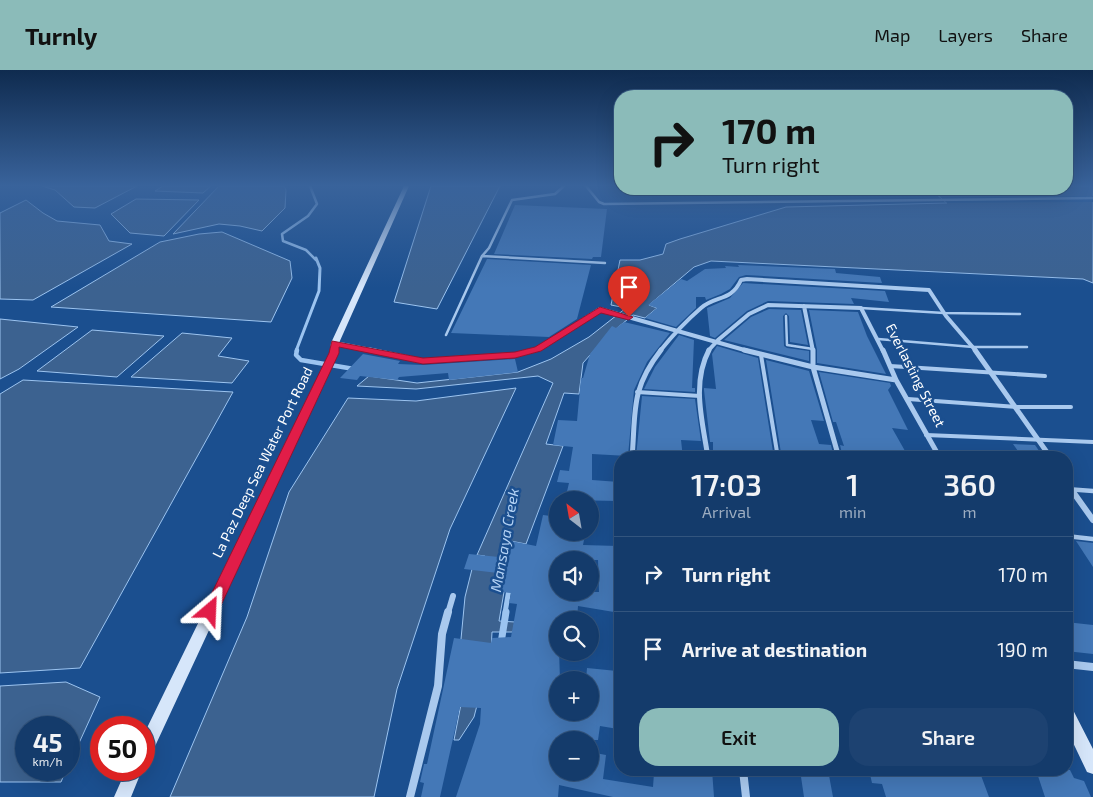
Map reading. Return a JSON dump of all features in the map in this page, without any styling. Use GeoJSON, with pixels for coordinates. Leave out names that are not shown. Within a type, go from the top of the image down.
{"type":"FeatureCollection","features":[{"type":"Feature","properties":{"kind":"main road","name":"La Paz Deep Sea Water Port Road"},"geometry":{"type":"LineString","coordinates":[[155,727],[334,353],[335,343],[391,220]]}},
{"type":"Feature","properties":{"kind":"main road"},"geometry":{"type":"LineString","coordinates":[[1073,725],[1093,766]]}},
{"type":"Feature","properties":{"kind":"main road"},"geometry":{"type":"LineString","coordinates":[[122,797],[129,781]]}},
{"type":"Feature","properties":{"kind":"street"},"geometry":{"type":"LineString","coordinates":[[633,451],[637,392],[654,359],[703,307],[734,294],[743,279],[922,288],[932,293],[944,313],[994,374],[1046,451]]}},
{"type":"Feature","properties":{"kind":"street"},"geometry":{"type":"LineString","coordinates":[[707,451],[701,417],[700,396],[703,362],[708,351],[716,342],[760,306],[773,304],[861,308]]}},
{"type":"Feature","properties":{"kind":"street"},"geometry":{"type":"LineString","coordinates":[[804,306],[812,349],[813,367],[837,451]]}},
{"type":"Feature","properties":{"kind":"street","name":"Everlasting Street"},"geometry":{"type":"LineString","coordinates":[[861,308],[878,339],[896,380],[936,451]]}},
{"type":"Feature","properties":{"kind":"street"},"geometry":{"type":"LineString","coordinates":[[335,343],[423,361],[515,355],[538,349],[600,310],[761,355],[813,367],[896,380]]}},
{"type":"Feature","properties":{"kind":"street"},"geometry":{"type":"LineString","coordinates":[[1073,494],[1093,520]]}},
{"type":"Feature","properties":{"kind":"street"},"geometry":{"type":"LineString","coordinates":[[410,797],[438,686],[442,634],[453,596]]}},
{"type":"Feature","properties":{"kind":"street"},"geometry":{"type":"LineString","coordinates":[[1073,665],[1093,667]]}},
{"type":"Feature","properties":{"kind":"street"},"geometry":{"type":"LineString","coordinates":[[743,776],[746,797]]}},
{"type":"Feature","properties":{"kind":"lane"},"geometry":{"type":"LineString","coordinates":[[446,335],[482,256],[489,248],[501,220]]}},
{"type":"Feature","properties":{"kind":"lane"},"geometry":{"type":"LineString","coordinates":[[482,256],[605,263]]}},
{"type":"Feature","properties":{"kind":"lane"},"geometry":{"type":"LineString","coordinates":[[861,308],[944,313],[1020,314]]}},
{"type":"Feature","properties":{"kind":"lane"},"geometry":{"type":"LineString","coordinates":[[786,316],[788,344],[812,349]]}},
{"type":"Feature","properties":{"kind":"lane"},"geometry":{"type":"LineString","coordinates":[[878,339],[973,347],[1027,347]]}},
{"type":"Feature","properties":{"kind":"lane"},"geometry":{"type":"LineString","coordinates":[[761,355],[777,451]]}},
{"type":"Feature","properties":{"kind":"lane"},"geometry":{"type":"LineString","coordinates":[[890,366],[1045,376]]}},
{"type":"Feature","properties":{"kind":"lane"},"geometry":{"type":"LineString","coordinates":[[637,392],[700,396]]}},
{"type":"Feature","properties":{"kind":"lane"},"geometry":{"type":"LineString","coordinates":[[908,400],[1017,407],[1071,407]]}},
{"type":"Feature","properties":{"kind":"lane"},"geometry":{"type":"LineString","coordinates":[[926,435],[1093,442]]}},
{"type":"Feature","properties":{"kind":"lane"},"geometry":{"type":"LineString","coordinates":[[1073,489],[1093,491]]}},
{"type":"Feature","properties":{"kind":"lane"},"geometry":{"type":"LineString","coordinates":[[1073,537],[1093,539]]}},
{"type":"Feature","properties":{"kind":"water"},"geometry":{"type":"Polygon","coordinates":[[[0,220],[55,220],[100,225],[109,241],[132,244],[33,300],[0,299],[0,220]]]}},
{"type":"Feature","properties":{"kind":"water"},"geometry":{"type":"Polygon","coordinates":[[[117,220],[180,220],[164,236],[130,233],[117,220]]]}},
{"type":"Feature","properties":{"kind":"water"},"geometry":{"type":"Polygon","coordinates":[[[186,220],[273,220],[262,231],[219,224],[173,234],[186,220]]]}},
{"type":"Feature","properties":{"kind":"water"},"geometry":{"type":"Polygon","coordinates":[[[420,220],[483,220],[437,309],[394,302],[420,220]]]}},
{"type":"Feature","properties":{"kind":"water"},"geometry":{"type":"Polygon","coordinates":[[[743,220],[1093,220],[1093,283],[1083,279],[711,261],[694,267],[649,305],[657,308],[645,318],[633,315],[606,337],[583,363],[579,394],[564,393],[546,444],[563,446],[526,544],[505,540],[501,551],[495,591],[504,592],[499,621],[515,622],[513,632],[492,632],[491,651],[474,717],[459,740],[454,740],[462,699],[461,639],[465,597],[472,569],[485,556],[477,555],[553,383],[538,376],[416,389],[357,386],[369,376],[417,383],[518,372],[551,359],[589,337],[626,308],[611,305],[620,260],[640,260],[663,254],[666,244],[743,220]]]}},
{"type":"Feature","properties":{"kind":"water"},"geometry":{"type":"Polygon","coordinates":[[[222,232],[290,261],[292,278],[271,322],[51,307],[160,242],[199,234],[222,232]]]}},
{"type":"Feature","properties":{"kind":"water"},"geometry":{"type":"Polygon","coordinates":[[[0,319],[78,327],[19,369],[0,379],[0,319]]]}},
{"type":"Feature","properties":{"kind":"water"},"geometry":{"type":"Polygon","coordinates":[[[92,330],[164,336],[117,377],[37,371],[92,330]]]}},
{"type":"Feature","properties":{"kind":"water"},"geometry":{"type":"Polygon","coordinates":[[[182,333],[232,338],[218,356],[249,361],[232,383],[131,377],[182,333]]]}},
{"type":"Feature","properties":{"kind":"water"},"geometry":{"type":"Polygon","coordinates":[[[23,380],[233,392],[80,668],[0,673],[0,394],[23,380]]]}},
{"type":"Feature","properties":{"kind":"water"},"geometry":{"type":"Polygon","coordinates":[[[516,388],[450,529],[397,689],[374,797],[170,797],[247,617],[289,492],[348,398],[416,401],[516,388]]]}},
{"type":"Feature","properties":{"kind":"water"},"geometry":{"type":"Polygon","coordinates":[[[66,682],[100,697],[80,741],[80,716],[15,716],[15,781],[61,782],[0,782],[0,686],[66,682]]]}},
{"type":"Feature","properties":{"kind":"building"},"geometry":{"type":"Polygon","coordinates":[[[509,220],[606,220],[601,257],[593,257],[592,259],[494,254],[509,220]]]}},
{"type":"Feature","properties":{"kind":"building"},"geometry":{"type":"Polygon","coordinates":[[[487,259],[591,265],[577,319],[549,337],[451,333],[487,259]]]}},
{"type":"Feature","properties":{"kind":"building"},"geometry":{"type":"Polygon","coordinates":[[[738,265],[835,269],[836,273],[880,277],[882,283],[746,275],[739,277],[730,289],[721,294],[706,300],[705,297],[696,297],[696,308],[676,327],[645,318],[657,308],[648,305],[681,279],[687,281],[705,269],[726,268],[725,266],[739,267],[738,265]]]}},
{"type":"Feature","properties":{"kind":"building"},"geometry":{"type":"Polygon","coordinates":[[[743,283],[885,291],[889,302],[851,298],[854,304],[768,301],[747,311],[715,338],[710,336],[707,308],[730,298],[743,283]]]}},
{"type":"Feature","properties":{"kind":"building"},"geometry":{"type":"Polygon","coordinates":[[[769,309],[801,310],[808,345],[790,342],[789,316],[786,313],[783,316],[784,346],[809,351],[809,361],[724,340],[751,317],[769,309]]]}},
{"type":"Feature","properties":{"kind":"building"},"geometry":{"type":"Polygon","coordinates":[[[809,310],[858,312],[867,336],[886,374],[817,363],[817,350],[809,310]]]}},
{"type":"Feature","properties":{"kind":"building"},"geometry":{"type":"Polygon","coordinates":[[[624,322],[670,333],[647,362],[634,390],[628,451],[614,451],[614,455],[592,454],[592,480],[614,482],[614,501],[599,501],[599,491],[567,491],[569,483],[557,482],[560,470],[569,471],[573,447],[553,445],[558,420],[577,421],[581,378],[583,378],[590,354],[612,326],[616,328],[624,322]]]}},
{"type":"Feature","properties":{"kind":"building"},"geometry":{"type":"Polygon","coordinates":[[[679,335],[694,340],[692,388],[695,388],[695,392],[644,389],[655,367],[679,335]]]}},
{"type":"Feature","properties":{"kind":"building"},"geometry":{"type":"Polygon","coordinates":[[[717,346],[758,358],[773,451],[713,451],[713,442],[710,442],[704,388],[716,389],[712,354],[717,346]]]}},
{"type":"Feature","properties":{"kind":"building"},"geometry":{"type":"Polygon","coordinates":[[[363,354],[400,361],[398,364],[423,365],[515,359],[518,372],[449,380],[448,373],[399,377],[397,380],[360,376],[357,380],[340,378],[363,354]]]}},
{"type":"Feature","properties":{"kind":"building"},"geometry":{"type":"Polygon","coordinates":[[[766,360],[809,371],[824,421],[811,420],[819,444],[831,445],[832,451],[781,451],[766,360]]]}},
{"type":"Feature","properties":{"kind":"building"},"geometry":{"type":"Polygon","coordinates":[[[819,372],[890,383],[891,386],[888,390],[908,430],[892,428],[905,451],[841,451],[840,445],[844,446],[836,422],[833,422],[819,372]]]}},
{"type":"Feature","properties":{"kind":"building"},"geometry":{"type":"Polygon","coordinates":[[[642,396],[695,399],[701,441],[681,440],[682,451],[637,451],[642,396]]]}},
{"type":"Feature","properties":{"kind":"building"},"geometry":{"type":"Polygon","coordinates":[[[1013,444],[1035,445],[1039,451],[1018,451],[1013,444]]]}},
{"type":"Feature","properties":{"kind":"building"},"geometry":{"type":"Polygon","coordinates":[[[543,515],[549,516],[549,541],[584,541],[583,545],[614,546],[614,612],[578,606],[578,611],[549,611],[549,661],[559,661],[560,671],[549,671],[549,721],[599,721],[599,671],[587,671],[587,668],[614,671],[614,728],[600,726],[599,733],[599,731],[549,731],[549,781],[599,781],[599,754],[606,755],[603,779],[653,787],[654,776],[712,776],[714,797],[613,797],[559,785],[558,797],[456,797],[480,724],[481,708],[460,707],[440,797],[421,797],[424,783],[420,782],[424,764],[427,764],[454,638],[491,643],[492,638],[511,637],[517,604],[509,603],[511,593],[495,591],[498,573],[464,569],[469,554],[499,557],[505,540],[536,546],[543,515]]]}},
{"type":"Feature","properties":{"kind":"building"},"geometry":{"type":"Polygon","coordinates":[[[1076,541],[1093,543],[1093,567],[1076,541]]]}},
{"type":"Feature","properties":{"kind":"building"},"geometry":{"type":"Polygon","coordinates":[[[1073,623],[1093,625],[1093,654],[1073,652],[1073,623]]]}},
{"type":"Feature","properties":{"kind":"building"},"geometry":{"type":"Polygon","coordinates":[[[801,776],[829,776],[833,797],[804,797],[801,776]]]}},
{"type":"Feature","properties":{"kind":"building"},"geometry":{"type":"Polygon","coordinates":[[[870,776],[981,776],[989,797],[886,797],[882,784],[872,783],[870,776]]]}},
{"type":"Feature","properties":{"kind":"building"},"geometry":{"type":"Polygon","coordinates":[[[1038,776],[1073,776],[1084,781],[1091,797],[1045,797],[1038,776]]]}},
{"type":"Feature","properties":{"kind":"waterway"},"geometry":{"type":"LineString","coordinates":[[302,220],[282,234],[283,241],[306,250],[316,260]]}},
{"type":"Feature","properties":{"kind":"waterway"},"geometry":{"type":"LineString","coordinates":[[296,351],[319,291],[320,268],[316,258]]}},
{"type":"Feature","properties":{"kind":"waterway"},"geometry":{"type":"LineString","coordinates":[[297,350],[296,355],[301,360],[354,369]]}},
{"type":"Feature","properties":{"kind":"waterway","name":"Mansaya Creek"},"geometry":{"type":"LineString","coordinates":[[505,613],[509,589]]}},
{"type":"Feature","properties":{"kind":"waterway","name":"Mansaya Creek"},"geometry":{"type":"LineString","coordinates":[[501,643],[506,612]]}},
{"type":"Feature","properties":{"kind":"route"},"geometry":{"type":"LineString","coordinates":[[210,611],[334,353],[335,343],[389,356],[423,361],[515,355],[538,349],[600,310],[629,317]]}}]}
